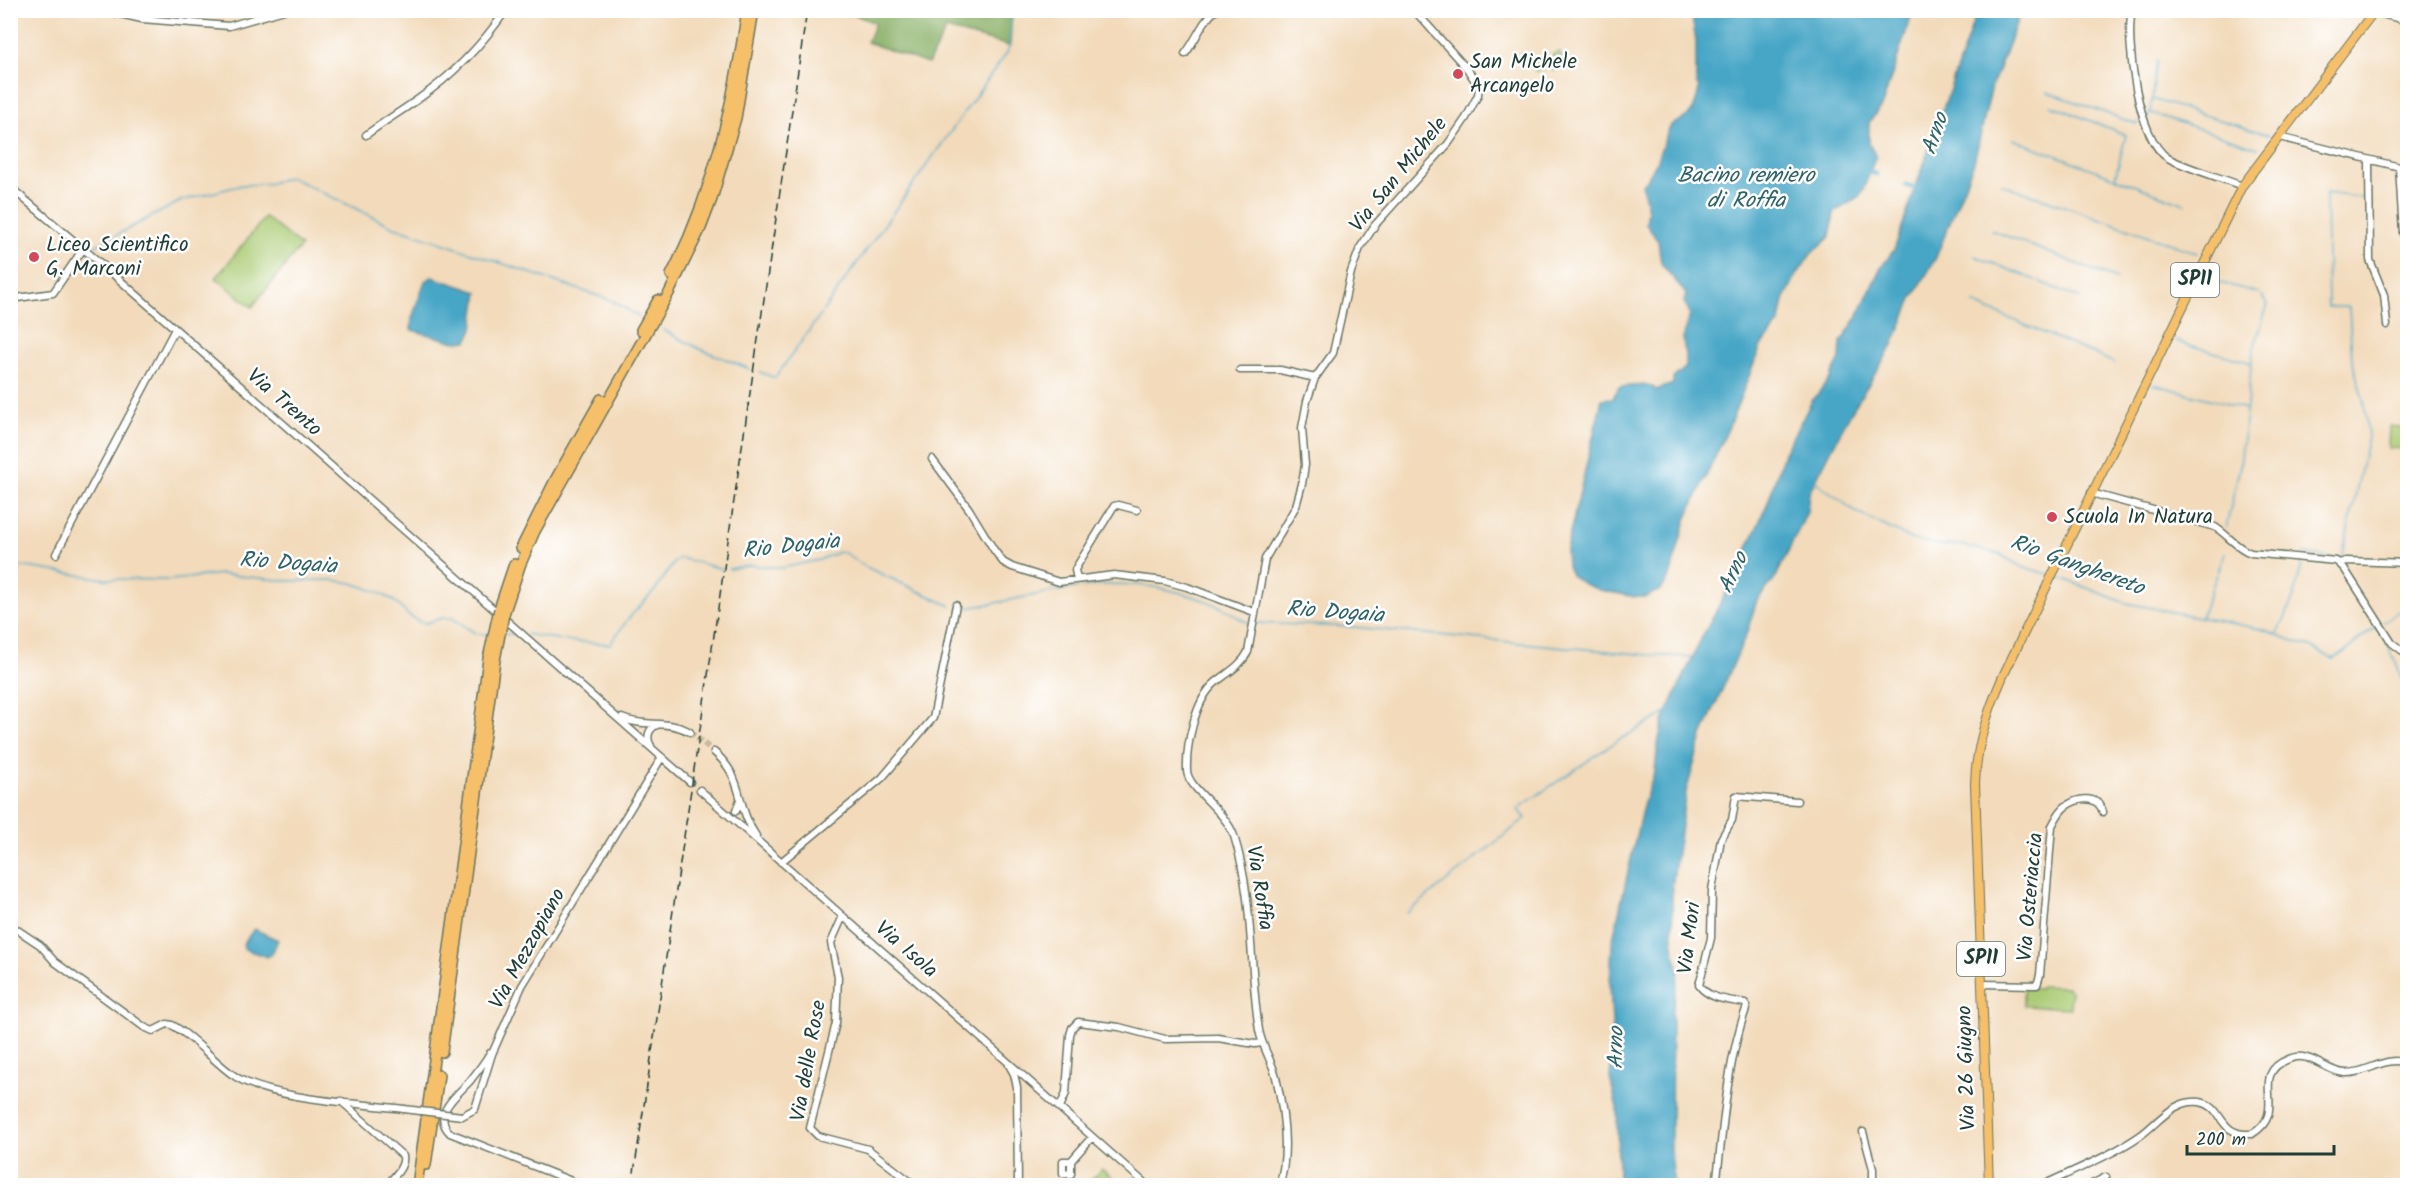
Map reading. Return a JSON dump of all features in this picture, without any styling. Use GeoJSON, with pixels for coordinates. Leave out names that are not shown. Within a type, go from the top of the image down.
{"type":"FeatureCollection","features":[{"type":"Feature","properties":{"kind":"highway"},"geometry":{"type":"LineString","coordinates":[[417,1185],[491,660],[509,576],[531,525],[664,290],[695,221],[718,158],[729,116],[747,10]]}},
{"type":"Feature","properties":{"kind":"highway"},"geometry":{"type":"LineString","coordinates":[[502,612],[535,531],[669,293],[701,228],[712,200],[736,118],[754,10]]}},
{"type":"Feature","properties":{"kind":"highway"},"geometry":{"type":"LineString","coordinates":[[424,1185],[491,660]]}},
{"type":"Feature","properties":{"kind":"main road","name":"SP11"},"geometry":{"type":"LineString","coordinates":[[2091,493],[2242,186],[2374,11]]}},
{"type":"Feature","properties":{"kind":"main road","name":"Via 26 Giugno"},"geometry":{"type":"LineString","coordinates":[[1989,1185],[1976,761],[1982,733],[2003,676],[2091,493]]}},
{"type":"Feature","properties":{"kind":"street"},"geometry":{"type":"LineString","coordinates":[[103,10],[142,19],[222,26],[240,25],[284,10]]}},
{"type":"Feature","properties":{"kind":"street"},"geometry":{"type":"LineString","coordinates":[[366,135],[418,100],[446,77],[478,47],[506,10]]}},
{"type":"Feature","properties":{"kind":"street"},"geometry":{"type":"LineString","coordinates":[[1185,54],[1205,20],[1216,10]]}},
{"type":"Feature","properties":{"kind":"street","name":"Via San Michele"},"geometry":{"type":"LineString","coordinates":[[1253,615],[1265,559],[1296,506],[1305,465],[1302,428],[1314,378],[1333,353],[1351,272],[1360,248],[1375,225],[1448,144],[1466,118],[1478,94],[1479,87],[1468,70],[1414,10]]}},
{"type":"Feature","properties":{"kind":"street"},"geometry":{"type":"LineString","coordinates":[[2132,10],[2129,23],[2130,60],[2147,132],[2167,158],[2242,186]]}},
{"type":"Feature","properties":{"kind":"street"},"geometry":{"type":"LineString","coordinates":[[2374,11],[2408,21]]}},
{"type":"Feature","properties":{"kind":"street"},"geometry":{"type":"LineString","coordinates":[[2278,137],[2408,169]]}},
{"type":"Feature","properties":{"kind":"street"},"geometry":{"type":"LineString","coordinates":[[2369,160],[2370,260],[2384,295],[2387,324]]}},
{"type":"Feature","properties":{"kind":"street"},"geometry":{"type":"LineString","coordinates":[[2399,167],[2403,233],[2408,250]]}},
{"type":"Feature","properties":{"kind":"street","name":"Via Trento"},"geometry":{"type":"LineString","coordinates":[[10,187],[610,710]]}},
{"type":"Feature","properties":{"kind":"street"},"geometry":{"type":"LineString","coordinates":[[10,299],[54,292],[83,249]]}},
{"type":"Feature","properties":{"kind":"street"},"geometry":{"type":"LineString","coordinates":[[56,554],[175,329]]}},
{"type":"Feature","properties":{"kind":"street"},"geometry":{"type":"LineString","coordinates":[[1240,370],[1280,370],[1314,378]]}},
{"type":"Feature","properties":{"kind":"street"},"geometry":{"type":"LineString","coordinates":[[932,459],[969,509],[1003,562],[1020,571],[1059,582],[1127,576],[1165,581],[1187,586],[1253,615]]}},
{"type":"Feature","properties":{"kind":"street"},"geometry":{"type":"LineString","coordinates":[[2091,493],[2215,527],[2241,549],[2251,553],[2306,557],[2339,563],[2392,643],[2408,655]]}},
{"type":"Feature","properties":{"kind":"street"},"geometry":{"type":"LineString","coordinates":[[1077,579],[1075,570],[1112,508],[1118,505],[1137,510]]}},
{"type":"Feature","properties":{"kind":"street"},"geometry":{"type":"LineString","coordinates":[[2339,563],[2346,561],[2408,563]]}},
{"type":"Feature","properties":{"kind":"street"},"geometry":{"type":"LineString","coordinates":[[781,862],[882,778],[933,718],[956,604]]}},
{"type":"Feature","properties":{"kind":"street","name":"Via Roffia"},"geometry":{"type":"LineString","coordinates":[[1253,615],[1248,652],[1244,660],[1203,694],[1194,721],[1187,772],[1193,785],[1224,816],[1234,836],[1245,884],[1262,1042],[1276,1078],[1283,1124],[1284,1172],[1279,1185]]}},
{"type":"Feature","properties":{"kind":"street"},"geometry":{"type":"LineString","coordinates":[[610,710],[631,722],[677,725],[690,732]]}},
{"type":"Feature","properties":{"kind":"street"},"geometry":{"type":"LineString","coordinates":[[610,710],[645,737],[651,747],[690,782]]}},
{"type":"Feature","properties":{"kind":"street"},"geometry":{"type":"LineString","coordinates":[[645,737],[652,728],[660,723]]}},
{"type":"Feature","properties":{"kind":"street"},"geometry":{"type":"LineString","coordinates":[[644,724],[645,737]]}},
{"type":"Feature","properties":{"kind":"street","name":"Via Isola"},"geometry":{"type":"LineString","coordinates":[[714,752],[730,768],[748,824],[764,845]]}},
{"type":"Feature","properties":{"kind":"street","name":"Via Mezzopiano"},"geometry":{"type":"LineString","coordinates":[[10,925],[40,945],[55,962],[144,1027],[153,1031],[167,1024],[172,1025],[244,1081],[294,1095],[462,1116],[474,1109],[497,1042],[522,986],[662,757]]}},
{"type":"Feature","properties":{"kind":"street","name":"Via Isola"},"geometry":{"type":"LineString","coordinates":[[700,790],[724,811],[735,816],[781,862],[1148,1185]]}},
{"type":"Feature","properties":{"kind":"street","name":"Via Mori"},"geometry":{"type":"LineString","coordinates":[[1720,1185],[1717,1178],[1729,1073],[1738,1030],[1747,1006],[1745,1003],[1722,999],[1704,992],[1699,985],[1711,938],[1712,890],[1721,839],[1732,820],[1736,796],[1797,801]]}},
{"type":"Feature","properties":{"kind":"street"},"geometry":{"type":"LineString","coordinates":[[740,797],[735,816],[741,822],[745,815]]}},
{"type":"Feature","properties":{"kind":"street","name":"Via Osteriaccia"},"geometry":{"type":"LineString","coordinates":[[1982,984],[2037,985],[2040,975],[2052,826],[2058,814],[2066,806],[2080,799],[2096,800],[2103,812]]}},
{"type":"Feature","properties":{"kind":"street","name":"Via delle Rose"},"geometry":{"type":"LineString","coordinates":[[843,916],[831,943],[838,977],[837,1023],[810,1128],[818,1136],[867,1149],[916,1185]]}},
{"type":"Feature","properties":{"kind":"street"},"geometry":{"type":"LineString","coordinates":[[1060,1107],[1066,1093],[1070,1035],[1072,1028],[1078,1022],[1119,1027],[1166,1039],[1212,1038],[1256,1044],[1262,1042]]}},
{"type":"Feature","properties":{"kind":"street"},"geometry":{"type":"LineString","coordinates":[[497,1042],[480,1069],[447,1106],[443,1116],[445,1127],[450,1133],[584,1185]]}},
{"type":"Feature","properties":{"kind":"street"},"geometry":{"type":"LineString","coordinates":[[1001,1057],[1011,1068],[1016,1084],[1018,1185]]}},
{"type":"Feature","properties":{"kind":"street"},"geometry":{"type":"LineString","coordinates":[[2041,1185],[2129,1143],[2143,1134],[2163,1115],[2178,1106],[2199,1102],[2215,1111],[2227,1128],[2243,1134],[2252,1134],[2267,1123],[2270,1116],[2268,1087],[2270,1076],[2275,1068],[2292,1057],[2308,1058],[2346,1073],[2391,1060],[2408,1063]]}},
{"type":"Feature","properties":{"kind":"street"},"geometry":{"type":"LineString","coordinates":[[1016,1084],[1028,1079]]}},
{"type":"Feature","properties":{"kind":"street"},"geometry":{"type":"LineString","coordinates":[[1016,1084],[1034,1086]]}},
{"type":"Feature","properties":{"kind":"street"},"geometry":{"type":"LineString","coordinates":[[340,1101],[403,1156],[404,1161],[400,1168],[386,1185]]}},
{"type":"Feature","properties":{"kind":"street"},"geometry":{"type":"LineString","coordinates":[[1863,1132],[1873,1169],[1873,1185]]}},
{"type":"Feature","properties":{"kind":"street"},"geometry":{"type":"LineString","coordinates":[[1071,1161],[1092,1137]]}},
{"type":"Feature","properties":{"kind":"street"},"geometry":{"type":"LineString","coordinates":[[2088,1185],[2106,1177]]}},
{"type":"Feature","properties":{"kind":"green space"},"geometry":{"type":"Polygon","coordinates":[[[854,10],[1012,11],[1010,46],[946,29],[928,64],[867,42],[875,23],[853,14],[854,10]]]}},
{"type":"Feature","properties":{"kind":"green space"},"geometry":{"type":"Polygon","coordinates":[[[1560,52],[1563,66],[1553,70],[1552,67],[1535,71],[1533,61],[1554,57],[1553,54],[1560,52]]]}},
{"type":"Feature","properties":{"kind":"green space"},"geometry":{"type":"Polygon","coordinates":[[[265,217],[301,246],[252,307],[216,278],[265,217]]]}},
{"type":"Feature","properties":{"kind":"green space"},"geometry":{"type":"Polygon","coordinates":[[[2389,426],[2407,428],[2407,449],[2388,448],[2389,426]]]}},
{"type":"Feature","properties":{"kind":"green space"},"geometry":{"type":"Polygon","coordinates":[[[2041,986],[2067,987],[2071,990],[2070,1008],[2024,1006],[2024,988],[2040,989],[2041,986]]]}},
{"type":"Feature","properties":{"kind":"green space"},"geometry":{"type":"Polygon","coordinates":[[[1102,1169],[1120,1184],[1120,1185],[1089,1182],[1102,1169]]]}},
{"type":"Feature","properties":{"kind":"water","name":"Bacino remiero di Roffia"},"geometry":{"type":"Polygon","coordinates":[[[1691,11],[1913,11],[1882,105],[1869,123],[1869,144],[1876,156],[1861,195],[1834,213],[1830,237],[1811,254],[1795,278],[1784,300],[1780,322],[1761,346],[1728,429],[1686,520],[1670,576],[1661,590],[1645,597],[1635,597],[1599,590],[1582,583],[1571,575],[1567,566],[1566,550],[1602,399],[1613,398],[1619,387],[1644,385],[1653,387],[1655,390],[1673,384],[1673,378],[1686,367],[1683,337],[1690,314],[1684,302],[1686,294],[1661,263],[1658,241],[1646,224],[1648,210],[1642,184],[1656,163],[1672,124],[1689,115],[1696,101],[1699,88],[1696,83],[1696,41],[1691,11]]]}},
{"type":"Feature","properties":{"kind":"water","name":"Arno"},"geometry":{"type":"Polygon","coordinates":[[[1977,11],[2021,11],[1992,86],[1974,162],[1935,260],[1912,299],[1893,345],[1850,414],[1809,493],[1807,512],[1775,579],[1757,600],[1746,635],[1702,736],[1686,792],[1672,887],[1673,945],[1679,972],[1672,1011],[1671,1150],[1674,1185],[1618,1185],[1617,1108],[1610,1078],[1613,1042],[1610,984],[1612,943],[1643,805],[1655,771],[1663,721],[1701,639],[1740,566],[1768,502],[1784,453],[1812,401],[1829,380],[1840,359],[1841,342],[1856,319],[1880,269],[1894,250],[1977,11]]]}},
{"type":"Feature","properties":{"kind":"water"},"geometry":{"type":"Polygon","coordinates":[[[432,277],[478,292],[473,329],[467,341],[455,342],[411,330],[412,318],[425,281],[432,277]]]}},
{"type":"Feature","properties":{"kind":"water"},"geometry":{"type":"Polygon","coordinates":[[[254,929],[278,940],[272,954],[267,957],[244,949],[243,944],[254,929]]]}},
{"type":"Feature","properties":{"kind":"waterway"},"geometry":{"type":"LineString","coordinates":[[823,311],[1008,51],[1013,10]]}},
{"type":"Feature","properties":{"kind":"waterway"},"geometry":{"type":"LineString","coordinates":[[2147,119],[2150,113],[2157,61]]}},
{"type":"Feature","properties":{"kind":"waterway"},"geometry":{"type":"LineString","coordinates":[[2048,92],[2136,124],[2143,122]]}},
{"type":"Feature","properties":{"kind":"waterway"},"geometry":{"type":"LineString","coordinates":[[2152,99],[2269,135]]}},
{"type":"Feature","properties":{"kind":"waterway"},"geometry":{"type":"LineString","coordinates":[[2051,105],[2126,135],[2115,178],[2185,204]]}},
{"type":"Feature","properties":{"kind":"waterway"},"geometry":{"type":"LineString","coordinates":[[2151,113],[2258,148]]}},
{"type":"Feature","properties":{"kind":"waterway"},"geometry":{"type":"LineString","coordinates":[[2013,139],[2113,177]]}},
{"type":"Feature","properties":{"kind":"waterway"},"geometry":{"type":"LineString","coordinates":[[1870,172],[1876,174]]}},
{"type":"Feature","properties":{"kind":"waterway"},"geometry":{"type":"LineString","coordinates":[[90,249],[181,201],[242,185],[267,184],[290,177],[392,226],[613,301],[639,317]]}},
{"type":"Feature","properties":{"kind":"waterway"},"geometry":{"type":"LineString","coordinates":[[2002,184],[2197,253]]}},
{"type":"Feature","properties":{"kind":"waterway"},"geometry":{"type":"LineString","coordinates":[[1906,185],[1915,188]]}},
{"type":"Feature","properties":{"kind":"waterway"},"geometry":{"type":"LineString","coordinates":[[2342,558],[2368,437],[2365,406],[2352,360],[2349,307],[2328,307],[2326,193],[2362,198]]}},
{"type":"Feature","properties":{"kind":"waterway"},"geometry":{"type":"LineString","coordinates":[[1991,230],[2116,279]]}},
{"type":"Feature","properties":{"kind":"waterway"},"geometry":{"type":"LineString","coordinates":[[1975,256],[2080,298]]}},
{"type":"Feature","properties":{"kind":"waterway"},"geometry":{"type":"LineString","coordinates":[[2202,278],[2259,293]]}},
{"type":"Feature","properties":{"kind":"waterway"},"geometry":{"type":"LineString","coordinates":[[2226,528],[2240,466],[2253,351],[2268,304],[2262,296]]}},
{"type":"Feature","properties":{"kind":"waterway"},"geometry":{"type":"LineString","coordinates":[[1973,303],[2115,363]]}},
{"type":"Feature","properties":{"kind":"waterway"},"geometry":{"type":"LineString","coordinates":[[760,372],[775,378],[821,314]]}},
{"type":"Feature","properties":{"kind":"waterway"},"geometry":{"type":"LineString","coordinates":[[663,330],[698,348],[750,369]]}},
{"type":"Feature","properties":{"kind":"waterway"},"geometry":{"type":"LineString","coordinates":[[2175,341],[2252,363]]}},
{"type":"Feature","properties":{"kind":"waterway"},"geometry":{"type":"LineString","coordinates":[[2153,384],[2246,409]]}},
{"type":"Feature","properties":{"kind":"waterway","name":"Rio Ganghereto"},"geometry":{"type":"LineString","coordinates":[[1815,481],[1856,512],[1913,540],[1940,545],[1961,545],[1999,554],[2022,567],[2048,574]]}},
{"type":"Feature","properties":{"kind":"waterway","name":"Rio Dogaia"},"geometry":{"type":"LineString","coordinates":[[729,569],[750,565],[782,568],[819,560],[839,552],[951,606]]}},
{"type":"Feature","properties":{"kind":"waterway"},"geometry":{"type":"LineString","coordinates":[[2201,617],[2225,553]]}},
{"type":"Feature","properties":{"kind":"waterway"},"geometry":{"type":"LineString","coordinates":[[2303,554],[2332,558]]}},
{"type":"Feature","properties":{"kind":"waterway"},"geometry":{"type":"LineString","coordinates":[[2336,559],[2349,557],[2367,559]]}},
{"type":"Feature","properties":{"kind":"waterway","name":"Rio Dogaia"},"geometry":{"type":"LineString","coordinates":[[526,634],[568,641],[610,644],[628,619],[656,589],[676,560],[680,558],[723,569]]}},
{"type":"Feature","properties":{"kind":"waterway"},"geometry":{"type":"LineString","coordinates":[[2278,634],[2293,599],[2303,561]]}},
{"type":"Feature","properties":{"kind":"waterway","name":"Rio Dogaia"},"geometry":{"type":"LineString","coordinates":[[10,568],[27,567],[105,579],[171,580],[221,574],[288,581],[331,580],[352,583],[375,591],[393,600],[408,615],[420,622],[452,618],[477,634],[488,634]]}},
{"type":"Feature","properties":{"kind":"waterway","name":"Rio Ganghereto"},"geometry":{"type":"LineString","coordinates":[[2056,576],[2126,603],[2261,629],[2313,648],[2333,659],[2375,628],[2380,630]]}},
{"type":"Feature","properties":{"kind":"waterway","name":"Rio Dogaia"},"geometry":{"type":"LineString","coordinates":[[958,609],[1080,587],[1130,584],[1155,587],[1197,598],[1225,609],[1249,623]]}},
{"type":"Feature","properties":{"kind":"waterway"},"geometry":{"type":"LineString","coordinates":[[2383,622],[2408,605]]}},
{"type":"Feature","properties":{"kind":"waterway","name":"Rio Dogaia"},"geometry":{"type":"LineString","coordinates":[[1254,623],[1354,627],[1649,655],[1692,657]]}},
{"type":"Feature","properties":{"kind":"waterway","name":"Rio Dogaia"},"geometry":{"type":"LineString","coordinates":[[505,634],[518,634]]}},
{"type":"Feature","properties":{"kind":"waterway","name":"Rio Ganghereto"},"geometry":{"type":"LineString","coordinates":[[2384,636],[2408,697]]}},
{"type":"Feature","properties":{"kind":"waterway"},"geometry":{"type":"LineString","coordinates":[[1407,913],[1526,818],[1517,809],[1617,741],[1668,712]]}},
{"type":"Feature","properties":{"kind":"tunnel"},"geometry":{"type":"LineString","coordinates":[[690,732],[714,752]]}},
{"type":"Feature","properties":{"kind":"railway"},"geometry":{"type":"LineString","coordinates":[[632,1186],[807,10]]}},
{"type":"Feature","properties":{"kind":"place","name":"San Michele Arcangelo"},"geometry":{"type":"Point","coordinates":[1458,74]}},
{"type":"Feature","properties":{"kind":"place","name":"Liceo Scientifico G. Marconi"},"geometry":{"type":"Point","coordinates":[34,257]}},
{"type":"Feature","properties":{"kind":"place","name":"Scuola In Natura"},"geometry":{"type":"Point","coordinates":[2052,517]}}]}
